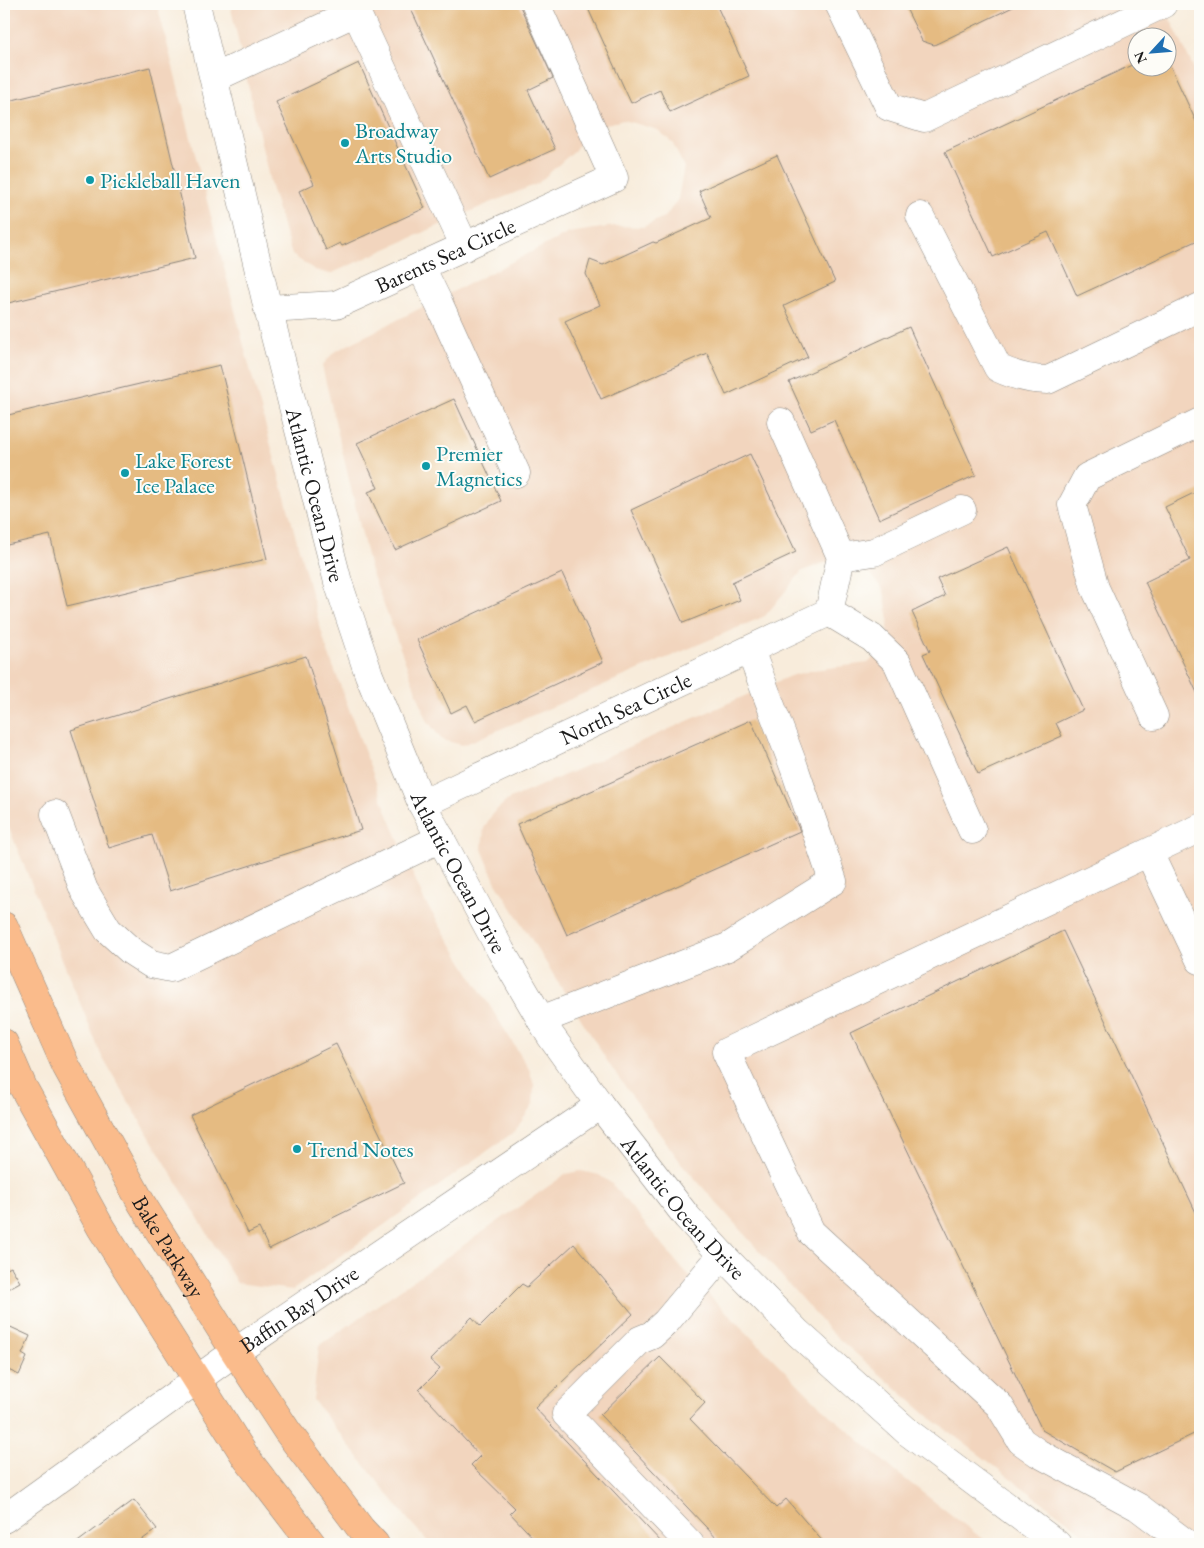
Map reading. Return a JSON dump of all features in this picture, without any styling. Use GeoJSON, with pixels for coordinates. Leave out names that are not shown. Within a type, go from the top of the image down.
{"type":"FeatureCollection","features":[{"type":"Feature","properties":{"kind":"main road","name":"Bake Parkway"},"geometry":{"type":"LineString","coordinates":[[4,926],[66,1066],[142,1204],[287,1431],[361,1529],[375,1544]]}},
{"type":"Feature","properties":{"kind":"main road"},"geometry":{"type":"LineString","coordinates":[[4,1043],[23,1087],[101,1228],[248,1459],[312,1544]]}},
{"type":"Feature","properties":{"kind":"street","name":"Atlantic Ocean Drive"},"geometry":{"type":"LineString","coordinates":[[196,4],[268,309],[338,582],[369,675],[422,804],[501,951],[550,1035],[600,1105],[687,1217],[722,1255],[798,1333],[908,1433],[1057,1544]]}},
{"type":"Feature","properties":{"kind":"street","name":"Barents Sea Circle"},"geometry":{"type":"LineString","coordinates":[[268,309],[336,305],[614,178],[536,4]]}},
{"type":"Feature","properties":{"kind":"street"},"geometry":{"type":"LineString","coordinates":[[839,4],[889,107],[924,118],[1163,4]]}},
{"type":"Feature","properties":{"kind":"street"},"geometry":{"type":"LineString","coordinates":[[214,78],[356,12],[465,247]]}},
{"type":"Feature","properties":{"kind":"street"},"geometry":{"type":"LineString","coordinates":[[920,216],[998,368],[1014,376],[1032,380],[1048,380],[1200,307]]}},
{"type":"Feature","properties":{"kind":"street"},"geometry":{"type":"LineString","coordinates":[[421,267],[516,473]]}},
{"type":"Feature","properties":{"kind":"street"},"geometry":{"type":"LineString","coordinates":[[781,422],[841,557],[829,612],[872,638],[897,662],[972,830]]}},
{"type":"Feature","properties":{"kind":"street"},"geometry":{"type":"LineString","coordinates":[[1154,716],[1095,588],[1072,505],[1087,478],[1200,422]]}},
{"type":"Feature","properties":{"kind":"street"},"geometry":{"type":"LineString","coordinates":[[841,557],[874,552],[962,510]]}},
{"type":"Feature","properties":{"kind":"street","name":"North Sea Circle"},"geometry":{"type":"LineString","coordinates":[[422,804],[829,612]]}},
{"type":"Feature","properties":{"kind":"street"},"geometry":{"type":"LineString","coordinates":[[542,1020],[728,947],[833,881],[794,767],[750,650]]}},
{"type":"Feature","properties":{"kind":"street"},"geometry":{"type":"LineString","coordinates":[[55,814],[84,890],[108,930],[131,951],[151,964],[171,968],[441,838]]}},
{"type":"Feature","properties":{"kind":"street"},"geometry":{"type":"LineString","coordinates":[[1187,1544],[1138,1507],[1038,1453],[1021,1441],[998,1405],[811,1232],[726,1052],[1200,828]]}},
{"type":"Feature","properties":{"kind":"street"},"geometry":{"type":"LineString","coordinates":[[1149,853],[1200,960]]}},
{"type":"Feature","properties":{"kind":"street","name":"Baffin Bay Drive"},"geometry":{"type":"LineString","coordinates":[[4,1519],[235,1352],[600,1105]]}},
{"type":"Feature","properties":{"kind":"street"},"geometry":{"type":"LineString","coordinates":[[690,1544],[566,1414],[640,1340],[652,1335],[666,1322],[722,1255]]}},
{"type":"Feature","properties":{"kind":"shaded area"},"geometry":{"type":"Polygon","coordinates":[[[4,4],[157,4],[246,354],[325,644],[388,815],[424,900],[529,1069],[534,1085],[533,1105],[514,1132],[293,1290],[237,1283],[102,1057],[4,816],[4,4]]]}},
{"type":"Feature","properties":{"kind":"shaded area"},"geometry":{"type":"Polygon","coordinates":[[[230,4],[1163,4],[1175,28],[1126,28],[1126,78],[1176,78],[1176,31],[1200,81],[1200,1544],[1098,1544],[932,1419],[832,1333],[682,1164],[611,1067],[495,881],[482,849],[484,828],[493,813],[508,800],[790,676],[814,670],[868,663],[879,653],[886,641],[889,620],[884,592],[872,575],[855,564],[832,560],[802,571],[765,616],[463,745],[442,740],[427,720],[370,568],[322,366],[334,352],[569,233],[615,226],[643,227],[666,216],[678,199],[684,167],[672,142],[658,130],[624,120],[606,124],[586,131],[575,150],[537,184],[330,274],[315,270],[292,255],[271,187],[230,4]]]}},
{"type":"Feature","properties":{"kind":"shaded area"},"geometry":{"type":"Polygon","coordinates":[[[581,1171],[599,1175],[611,1183],[679,1265],[820,1406],[896,1472],[989,1544],[430,1544],[406,1517],[313,1400],[319,1346],[566,1174],[581,1171]]]}},
{"type":"Feature","properties":{"kind":"building"},"geometry":{"type":"Polygon","coordinates":[[[422,4],[519,4],[553,78],[528,90],[555,149],[489,179],[411,9],[422,4]]]}},
{"type":"Feature","properties":{"kind":"building"},"geometry":{"type":"Polygon","coordinates":[[[586,4],[716,4],[749,76],[670,112],[660,90],[631,103],[586,4]]]}},
{"type":"Feature","properties":{"kind":"building"},"geometry":{"type":"Polygon","coordinates":[[[904,4],[1019,4],[934,45],[922,41],[904,4]]]}},
{"type":"Feature","properties":{"kind":"building","name":"Broadway Arts Studio"},"geometry":{"type":"Polygon","coordinates":[[[359,63],[425,208],[342,246],[340,243],[326,250],[299,191],[314,184],[276,102],[359,63]]]}},
{"type":"Feature","properties":{"kind":"building","name":"Pickleball Haven"},"geometry":{"type":"Polygon","coordinates":[[[150,67],[195,258],[4,304],[4,102],[150,67]]]}},
{"type":"Feature","properties":{"kind":"building"},"geometry":{"type":"Polygon","coordinates":[[[1126,68],[1126,78],[1176,78],[1200,130],[1200,239],[1077,296],[1048,232],[993,257],[945,152],[1126,68]]]}},
{"type":"Feature","properties":{"kind":"building"},"geometry":{"type":"Polygon","coordinates":[[[777,155],[835,282],[784,306],[808,357],[726,395],[707,353],[601,399],[565,321],[600,305],[586,274],[590,260],[603,265],[711,218],[699,191],[777,155]]]}},
{"type":"Feature","properties":{"kind":"building"},"geometry":{"type":"Polygon","coordinates":[[[909,327],[976,475],[879,519],[834,420],[811,430],[789,382],[909,327]]]}},
{"type":"Feature","properties":{"kind":"building","name":"Lake Forest Ice Palace"},"geometry":{"type":"Polygon","coordinates":[[[220,365],[267,559],[67,606],[50,535],[7,545],[4,530],[4,416],[220,365]]]}},
{"type":"Feature","properties":{"kind":"building","name":"Premier Magnetics"},"geometry":{"type":"Polygon","coordinates":[[[454,399],[501,501],[395,550],[368,492],[378,488],[357,443],[454,399]]]}},
{"type":"Feature","properties":{"kind":"building"},"geometry":{"type":"Polygon","coordinates":[[[750,454],[796,552],[732,582],[740,600],[683,623],[631,510],[750,454]]]}},
{"type":"Feature","properties":{"kind":"building"},"geometry":{"type":"Polygon","coordinates":[[[1200,490],[1200,699],[1145,582],[1190,560],[1165,507],[1200,490]]]}},
{"type":"Feature","properties":{"kind":"building"},"geometry":{"type":"Polygon","coordinates":[[[1008,547],[1083,710],[1056,723],[1062,736],[978,774],[923,654],[930,651],[912,612],[945,596],[937,579],[1008,547]]]}},
{"type":"Feature","properties":{"kind":"building"},"geometry":{"type":"Polygon","coordinates":[[[562,573],[603,662],[475,721],[467,705],[451,713],[417,640],[562,573]]]}},
{"type":"Feature","properties":{"kind":"building"},"geometry":{"type":"Polygon","coordinates":[[[306,656],[361,830],[170,891],[152,835],[109,848],[71,730],[306,656]]]}},
{"type":"Feature","properties":{"kind":"building"},"geometry":{"type":"Polygon","coordinates":[[[751,720],[800,831],[567,935],[517,824],[751,720]]]}},
{"type":"Feature","properties":{"kind":"building"},"geometry":{"type":"Polygon","coordinates":[[[1063,931],[1200,1221],[1200,1431],[1115,1472],[1042,1430],[851,1033],[1063,931]]]}},
{"type":"Feature","properties":{"kind":"building","name":"Trend Notes"},"geometry":{"type":"Polygon","coordinates":[[[336,1044],[404,1183],[269,1249],[259,1228],[248,1233],[190,1115],[336,1044]]]}},
{"type":"Feature","properties":{"kind":"building"},"geometry":{"type":"Polygon","coordinates":[[[574,1244],[633,1314],[535,1408],[663,1544],[539,1544],[510,1513],[515,1508],[471,1465],[480,1456],[419,1390],[440,1369],[430,1360],[472,1317],[480,1326],[522,1284],[527,1287],[574,1244]]]}},
{"type":"Feature","properties":{"kind":"building"},"geometry":{"type":"Polygon","coordinates":[[[4,1263],[7,1269],[11,1267],[20,1282],[4,1291],[4,1263]]]}},
{"type":"Feature","properties":{"kind":"building"},"geometry":{"type":"Polygon","coordinates":[[[4,1324],[30,1336],[22,1354],[27,1357],[19,1375],[4,1368],[4,1324]]]}},
{"type":"Feature","properties":{"kind":"building"},"geometry":{"type":"Polygon","coordinates":[[[660,1357],[705,1403],[690,1419],[776,1508],[786,1499],[825,1544],[722,1544],[600,1415],[660,1357]]]}},
{"type":"Feature","properties":{"kind":"building"},"geometry":{"type":"Polygon","coordinates":[[[134,1500],[157,1529],[136,1544],[75,1544],[134,1500]]]}},
{"type":"Feature","properties":{"kind":"place","name":"Broadway Arts Studio"},"geometry":{"type":"Point","coordinates":[345,143]}},
{"type":"Feature","properties":{"kind":"place","name":"Pickleball Haven"},"geometry":{"type":"Point","coordinates":[90,180]}},
{"type":"Feature","properties":{"kind":"place","name":"Premier Magnetics"},"geometry":{"type":"Point","coordinates":[426,466]}},
{"type":"Feature","properties":{"kind":"place","name":"Lake Forest Ice Palace"},"geometry":{"type":"Point","coordinates":[125,473]}},
{"type":"Feature","properties":{"kind":"place","name":"Trend Notes"},"geometry":{"type":"Point","coordinates":[297,1149]}}]}
